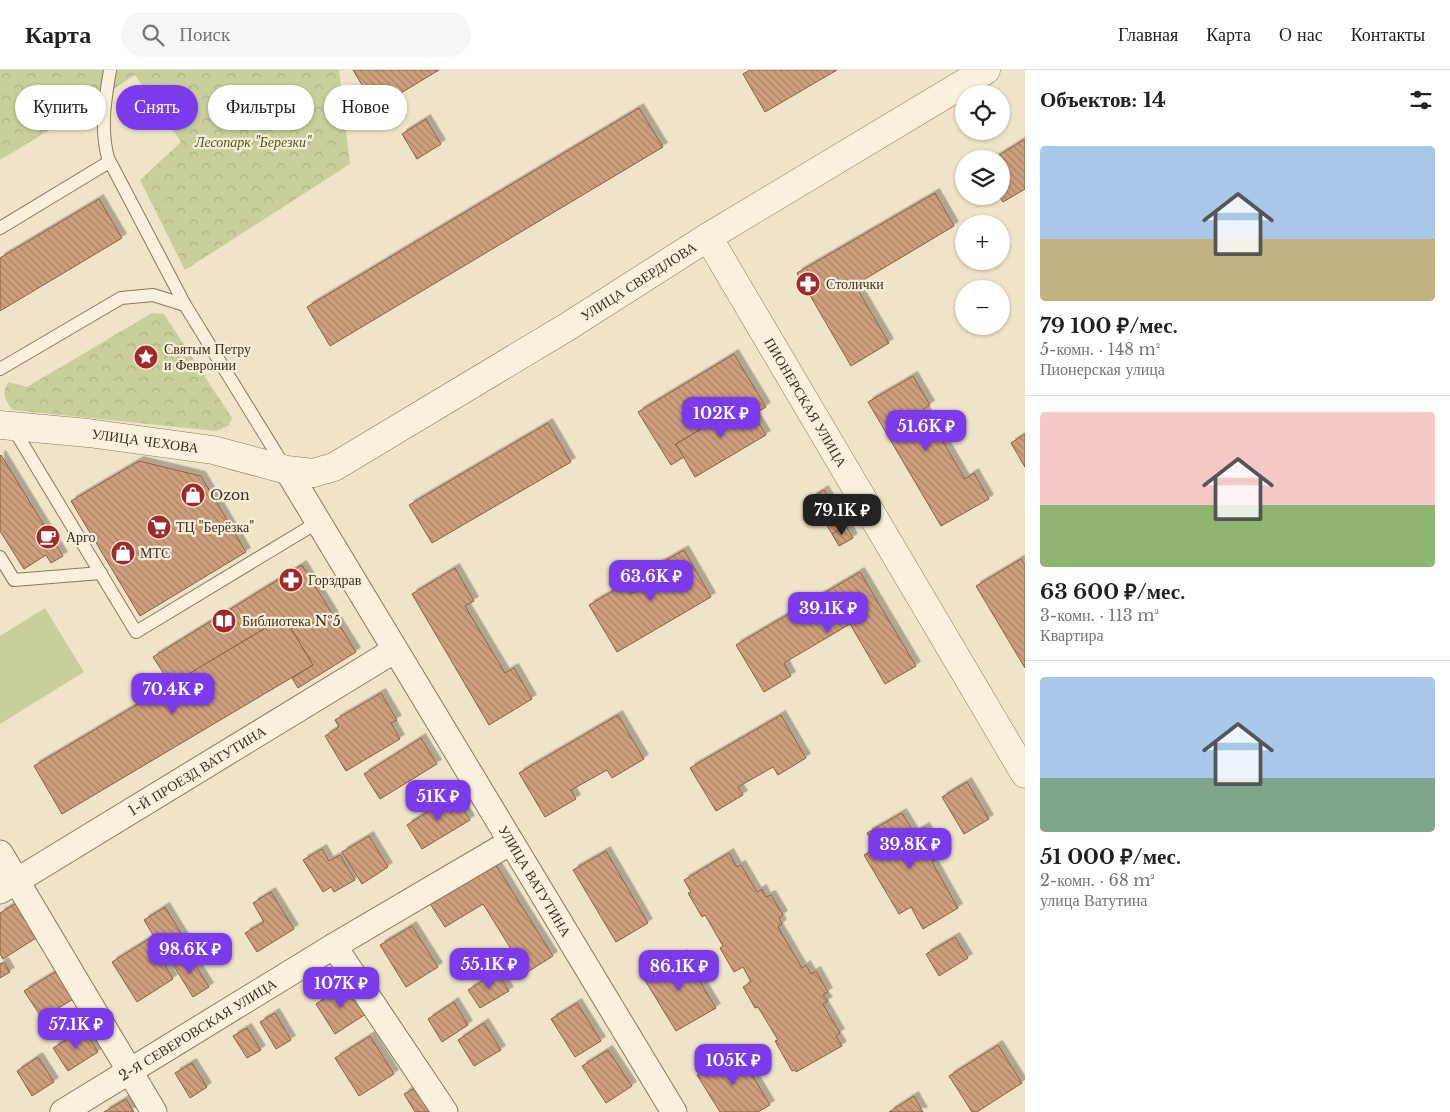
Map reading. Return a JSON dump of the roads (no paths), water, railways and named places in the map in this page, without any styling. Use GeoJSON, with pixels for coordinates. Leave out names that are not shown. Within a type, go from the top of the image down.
{"type":"FeatureCollection","features":[{"type":"Feature","properties":{"kind":"street","name":"УЛИЦА СВЕРДЛОВА"},"geometry":{"type":"LineString","coordinates":[[287,470],[313,473],[334,467],[567,326],[708,237],[986,70]]}},
{"type":"Feature","properties":{"kind":"street","name":"ПИОНЕРСКАЯ УЛИЦА"},"geometry":{"type":"LineString","coordinates":[[708,237],[1025,774]]}},
{"type":"Feature","properties":{"kind":"street","name":"УЛИЦА ЧЕХОВА"},"geometry":{"type":"LineString","coordinates":[[6,425],[88,433],[214,450],[287,470]]}},
{"type":"Feature","properties":{"kind":"street","name":"УЛИЦА ВАТУТИНА"},"geometry":{"type":"LineString","coordinates":[[287,470],[674,1112]]}},
{"type":"Feature","properties":{"kind":"street","name":"1-Й ПРОЕЗД ВАТУТИНА"},"geometry":{"type":"LineString","coordinates":[[8,886],[395,650]]}},
{"type":"Feature","properties":{"kind":"street","name":"2-Я СЕВЕРОВСКАЯ УЛИЦА"},"geometry":{"type":"LineString","coordinates":[[64,1112],[334,946],[511,842]]}},
{"type":"Feature","properties":{"kind":"street"},"geometry":{"type":"LineString","coordinates":[[0,853],[8,886],[130,1072],[154,1112]]}},
{"type":"Feature","properties":{"kind":"street"},"geometry":{"type":"LineString","coordinates":[[334,946],[445,1112]]}},
{"type":"Feature","properties":{"kind":"lane"},"geometry":{"type":"LineString","coordinates":[[110,70],[103,114],[104,144],[109,162],[185,305],[287,470]]}},
{"type":"Feature","properties":{"kind":"lane"},"geometry":{"type":"LineString","coordinates":[[0,228],[109,162]]}},
{"type":"Feature","properties":{"kind":"lane"},"geometry":{"type":"LineString","coordinates":[[0,369],[121,298],[153,295],[185,305]]}},
{"type":"Feature","properties":{"kind":"lane"},"geometry":{"type":"LineString","coordinates":[[6,425],[101,573],[136,632],[318,522]]}},
{"type":"Feature","properties":{"kind":"lane"},"geometry":{"type":"LineString","coordinates":[[0,557],[14,580],[101,573]]}},
{"type":"Feature","properties":{"kind":"place","name":"Столички"},"geometry":{"type":"Point","coordinates":[808,284]}},
{"type":"Feature","properties":{"kind":"place","name":"Святым Петру и Февронии"},"geometry":{"type":"Point","coordinates":[146,357]}},
{"type":"Feature","properties":{"kind":"place","name":"Ozon"},"geometry":{"type":"Point","coordinates":[193,495]}},
{"type":"Feature","properties":{"kind":"place","name":"ТЦ \"Берёзка\""},"geometry":{"type":"Point","coordinates":[159,527]}},
{"type":"Feature","properties":{"kind":"place","name":"Арго"},"geometry":{"type":"Point","coordinates":[48,537]}},
{"type":"Feature","properties":{"kind":"place","name":"МТС"},"geometry":{"type":"Point","coordinates":[123,553]}},
{"type":"Feature","properties":{"kind":"place","name":"Горздрав"},"geometry":{"type":"Point","coordinates":[291,580]}},
{"type":"Feature","properties":{"kind":"place","name":"Библиотека №5"},"geometry":{"type":"Point","coordinates":[224,621]}},
{"type":"Feature","properties":{"kind":"park label","name":"Лесопарк \"Березки\""},"geometry":{"type":"Point","coordinates":[253,142]}}]}
